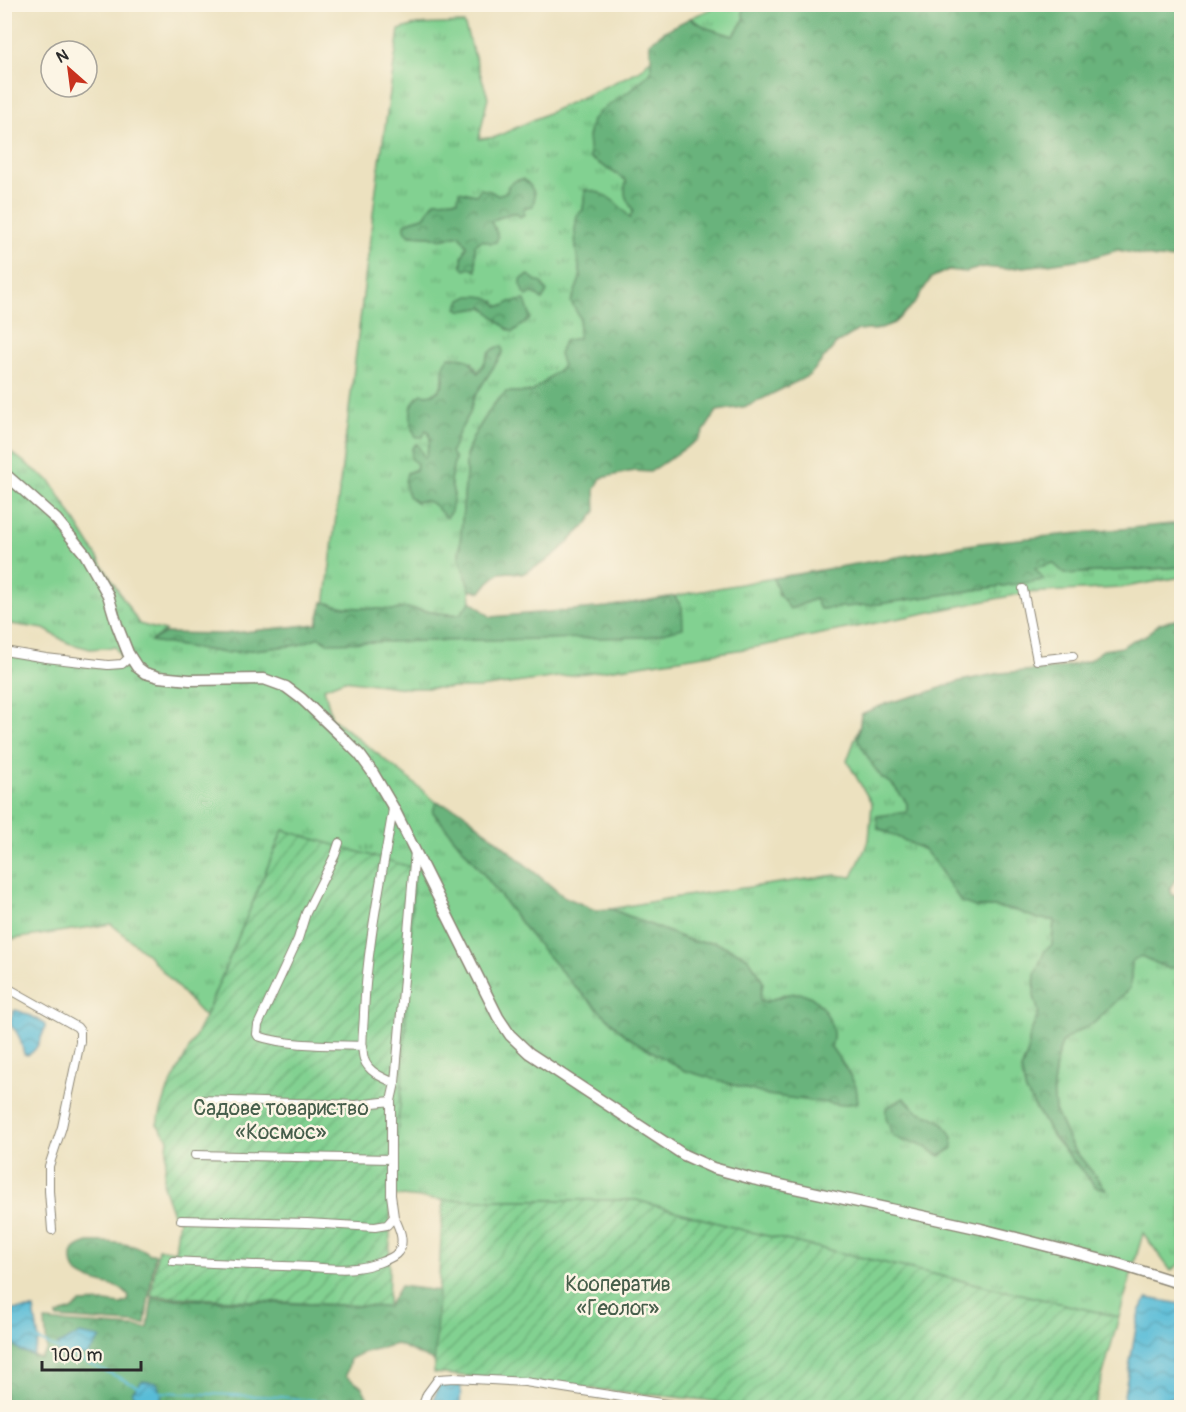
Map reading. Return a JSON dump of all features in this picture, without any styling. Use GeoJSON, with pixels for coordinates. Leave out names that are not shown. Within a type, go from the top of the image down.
{"type":"FeatureCollection","features":[{"type":"Feature","properties":{"kind":"street"},"geometry":{"type":"LineString","coordinates":[[4,473],[56,519],[85,554],[108,595],[130,657],[137,667],[145,673],[159,677],[190,680],[264,679],[286,687],[302,699],[360,755],[393,807],[498,1017],[519,1045],[537,1059],[684,1155],[712,1168],[981,1229],[1118,1264],[1182,1284]]}},
{"type":"Feature","properties":{"kind":"street"},"geometry":{"type":"LineString","coordinates":[[1023,589],[1037,660],[1073,656]]}},
{"type":"Feature","properties":{"kind":"street"},"geometry":{"type":"LineString","coordinates":[[4,651],[108,665],[122,664],[130,657]]}},
{"type":"Feature","properties":{"kind":"street"},"geometry":{"type":"LineString","coordinates":[[393,807],[366,974],[363,1046],[364,1059],[370,1068],[381,1077],[395,1083]]}},
{"type":"Feature","properties":{"kind":"street"},"geometry":{"type":"LineString","coordinates":[[339,843],[306,913],[298,939],[258,1025],[257,1034],[263,1038],[279,1041],[363,1046]]}},
{"type":"Feature","properties":{"kind":"street"},"geometry":{"type":"LineString","coordinates":[[173,1261],[355,1268],[387,1260],[398,1253],[402,1236],[394,1217],[391,1195],[391,1101],[395,1083],[415,849]]}},
{"type":"Feature","properties":{"kind":"street"},"geometry":{"type":"LineString","coordinates":[[4,986],[77,1027],[80,1031],[80,1042],[62,1127],[49,1166],[52,1230]]}},
{"type":"Feature","properties":{"kind":"street"},"geometry":{"type":"LineString","coordinates":[[200,1100],[356,1105],[391,1101]]}},
{"type":"Feature","properties":{"kind":"street"},"geometry":{"type":"LineString","coordinates":[[195,1155],[391,1159]]}},
{"type":"Feature","properties":{"kind":"street"},"geometry":{"type":"LineString","coordinates":[[181,1220],[375,1227],[387,1225],[394,1217]]}},
{"type":"Feature","properties":{"kind":"street"},"geometry":{"type":"LineString","coordinates":[[422,1407],[426,1394],[438,1379],[455,1378],[525,1382],[693,1407]]}},
{"type":"Feature","properties":{"kind":"green space"},"geometry":{"type":"Polygon","coordinates":[[[742,4],[744,20],[733,36],[707,28],[690,18],[720,5],[742,4]]]}},
{"type":"Feature","properties":{"kind":"green space"},"geometry":{"type":"Polygon","coordinates":[[[742,5],[1181,5],[1181,259],[1156,258],[1118,250],[1090,258],[1041,265],[1005,269],[983,267],[966,272],[948,270],[931,278],[914,304],[894,323],[876,330],[858,330],[836,344],[810,375],[748,406],[717,411],[699,439],[650,472],[634,471],[601,478],[595,490],[596,511],[587,524],[559,551],[545,562],[522,574],[500,573],[481,592],[470,590],[459,556],[466,455],[473,437],[493,405],[506,392],[532,392],[563,366],[559,354],[564,341],[578,338],[580,318],[571,302],[581,276],[575,230],[577,215],[583,210],[585,190],[605,195],[630,218],[633,210],[625,196],[626,180],[590,158],[588,137],[592,120],[651,72],[649,43],[665,31],[690,18],[707,28],[733,36],[744,20],[742,5]]]}},
{"type":"Feature","properties":{"kind":"green space"},"geometry":{"type":"Polygon","coordinates":[[[464,23],[488,97],[479,139],[496,137],[639,71],[651,59],[651,72],[631,90],[603,109],[590,158],[627,180],[626,196],[633,209],[631,218],[585,190],[583,211],[575,230],[581,276],[572,302],[580,318],[578,339],[563,366],[532,392],[507,392],[493,405],[473,437],[466,455],[459,556],[470,590],[471,601],[460,614],[411,609],[325,606],[376,189],[399,30],[415,25],[464,23]],[[522,179],[514,181],[503,194],[497,195],[490,191],[458,200],[435,201],[424,217],[410,221],[410,235],[439,239],[460,235],[467,246],[462,258],[471,268],[476,267],[475,245],[482,240],[485,241],[496,229],[491,221],[532,206],[533,191],[522,179]],[[495,301],[466,310],[484,307],[507,329],[510,302],[504,306],[497,306],[495,301]],[[489,352],[478,373],[472,362],[443,372],[443,379],[438,390],[412,405],[412,430],[429,432],[430,440],[426,456],[423,458],[422,453],[416,469],[407,473],[416,502],[426,500],[434,505],[454,495],[450,480],[453,468],[451,452],[470,413],[473,399],[503,352],[489,352]]]}},
{"type":"Feature","properties":{"kind":"green space"},"geometry":{"type":"Polygon","coordinates":[[[523,179],[533,191],[532,207],[526,207],[523,210],[525,214],[520,217],[517,213],[511,213],[491,221],[498,237],[496,242],[482,240],[475,245],[476,271],[471,268],[465,270],[462,267],[462,258],[467,246],[460,235],[439,239],[410,235],[405,230],[405,224],[424,217],[435,201],[458,200],[459,191],[476,195],[481,189],[497,195],[507,192],[508,186],[514,181],[523,179]]]}},
{"type":"Feature","properties":{"kind":"green space"},"geometry":{"type":"Polygon","coordinates":[[[529,275],[542,283],[547,292],[542,300],[533,292],[527,296],[522,291],[521,279],[529,275]]]}},
{"type":"Feature","properties":{"kind":"green space"},"geometry":{"type":"Polygon","coordinates":[[[469,296],[488,298],[498,306],[525,300],[531,318],[513,332],[484,307],[462,311],[457,308],[461,300],[469,296]]]}},
{"type":"Feature","properties":{"kind":"green space"},"geometry":{"type":"Polygon","coordinates":[[[502,346],[503,352],[473,399],[470,413],[451,452],[455,459],[450,480],[454,495],[447,518],[431,502],[416,502],[408,496],[405,482],[407,473],[416,470],[417,464],[411,459],[412,448],[416,444],[424,458],[430,440],[429,432],[426,430],[423,437],[416,437],[411,419],[412,407],[422,394],[433,394],[439,390],[444,380],[443,368],[449,357],[467,359],[478,373],[490,353],[502,346]]]}},
{"type":"Feature","properties":{"kind":"green space"},"geometry":{"type":"Polygon","coordinates":[[[4,447],[51,482],[139,624],[165,631],[151,641],[225,653],[298,645],[319,637],[682,607],[674,596],[773,578],[779,594],[815,598],[820,609],[879,604],[1043,580],[1035,568],[1053,563],[1065,574],[1181,567],[1181,577],[1120,588],[1025,593],[757,647],[480,688],[405,688],[344,680],[324,688],[332,718],[436,802],[433,812],[533,939],[836,1055],[831,1047],[833,1034],[827,1015],[784,994],[766,1002],[760,999],[763,982],[748,958],[714,942],[694,942],[611,909],[671,898],[836,875],[852,877],[869,840],[872,804],[847,761],[859,728],[858,740],[882,778],[892,784],[907,803],[907,812],[878,828],[925,850],[940,870],[975,907],[994,907],[1017,911],[1038,919],[1054,920],[1052,945],[1034,996],[1039,1013],[1030,1034],[1028,1052],[1021,1070],[1026,1092],[1054,1138],[1096,1187],[1105,1188],[1072,1147],[1055,1110],[1053,1086],[1057,1057],[1063,1041],[1094,1023],[1130,988],[1132,962],[1141,956],[1167,968],[1181,967],[1181,1263],[1171,1271],[1143,1233],[1119,1317],[746,1231],[636,1200],[443,1200],[391,1195],[402,1084],[414,869],[283,830],[205,1017],[147,954],[111,924],[7,940],[5,938],[5,655],[99,668],[127,668],[115,647],[90,649],[68,643],[44,629],[5,623],[4,447]]]}},
{"type":"Feature","properties":{"kind":"green space"},"geometry":{"type":"Polygon","coordinates":[[[1181,523],[1181,567],[1065,574],[1053,563],[1035,568],[1044,580],[879,604],[820,609],[815,599],[790,609],[779,594],[773,578],[980,543],[1181,523]]]}},
{"type":"Feature","properties":{"kind":"green space"},"geometry":{"type":"Polygon","coordinates":[[[674,596],[682,607],[683,628],[647,637],[327,643],[319,637],[298,645],[225,653],[151,641],[165,633],[224,634],[317,624],[323,602],[345,607],[395,610],[405,608],[449,615],[460,614],[471,601],[491,617],[607,607],[674,596]]]}},
{"type":"Feature","properties":{"kind":"green space"},"geometry":{"type":"Polygon","coordinates":[[[1181,619],[1182,876],[1175,880],[1170,888],[1172,895],[1181,897],[1181,967],[1167,968],[1141,956],[1132,962],[1130,988],[1094,1023],[1063,1041],[1057,1057],[1053,1086],[1055,1110],[1072,1147],[1106,1189],[1096,1187],[1054,1138],[1026,1092],[1021,1070],[1028,1052],[1030,1034],[1039,1013],[1034,996],[1035,974],[1045,950],[1052,945],[1054,920],[1038,919],[1017,911],[994,907],[975,907],[961,902],[925,850],[878,828],[877,816],[907,812],[907,803],[892,784],[882,778],[858,740],[861,714],[888,703],[960,681],[1001,673],[1058,668],[1088,661],[1103,650],[1122,647],[1145,636],[1160,623],[1181,619]]]}},
{"type":"Feature","properties":{"kind":"green space"},"geometry":{"type":"Polygon","coordinates":[[[436,802],[460,810],[563,896],[595,910],[611,909],[693,942],[714,942],[748,958],[763,982],[760,1000],[766,1002],[794,993],[811,997],[822,1007],[832,1026],[831,1047],[856,1086],[858,1102],[842,1105],[767,1095],[683,1070],[626,1036],[575,987],[533,939],[433,812],[436,802]]]}},
{"type":"Feature","properties":{"kind":"green space","name":"Садове товариство «Космос»"},"geometry":{"type":"Polygon","coordinates":[[[283,830],[414,868],[402,1084],[391,1195],[388,1307],[151,1296],[158,1248],[175,1251],[179,1219],[174,1217],[163,1186],[168,1139],[157,1124],[167,1092],[205,1017],[283,830]]]}},
{"type":"Feature","properties":{"kind":"green space"},"geometry":{"type":"Polygon","coordinates":[[[904,1098],[917,1111],[943,1123],[952,1136],[953,1148],[940,1156],[918,1143],[905,1142],[893,1136],[886,1118],[886,1108],[904,1098]]]}},
{"type":"Feature","properties":{"kind":"green space","name":"Кооператив «Геолог»"},"geometry":{"type":"Polygon","coordinates":[[[443,1200],[636,1200],[746,1231],[1119,1317],[1094,1406],[1091,1407],[748,1407],[704,1400],[434,1373],[443,1200]]]}},
{"type":"Feature","properties":{"kind":"green space"},"geometry":{"type":"Polygon","coordinates":[[[88,1242],[121,1244],[155,1254],[145,1324],[57,1318],[57,1315],[72,1310],[81,1303],[121,1304],[128,1301],[129,1297],[121,1289],[89,1280],[76,1272],[73,1266],[73,1251],[88,1242]]]}},
{"type":"Feature","properties":{"kind":"green space"},"geometry":{"type":"Polygon","coordinates":[[[400,1286],[472,1295],[442,1365],[397,1344],[364,1352],[350,1359],[346,1376],[362,1387],[372,1407],[5,1407],[4,1338],[21,1351],[40,1358],[47,1350],[45,1321],[148,1328],[152,1298],[388,1307],[400,1286]]]}},
{"type":"Feature","properties":{"kind":"water"},"geometry":{"type":"Polygon","coordinates":[[[15,1010],[45,1025],[38,1044],[27,1055],[24,1054],[18,1035],[11,1026],[11,1018],[15,1010]]]}},
{"type":"Feature","properties":{"kind":"water"},"geometry":{"type":"Polygon","coordinates":[[[1147,1298],[1181,1304],[1181,1399],[1170,1398],[1146,1407],[1122,1407],[1139,1311],[1147,1298]]]}},
{"type":"Feature","properties":{"kind":"water"},"geometry":{"type":"Polygon","coordinates":[[[34,1309],[39,1340],[33,1355],[21,1351],[5,1338],[4,1310],[34,1309]]]}},
{"type":"Feature","properties":{"kind":"water"},"geometry":{"type":"Polygon","coordinates":[[[79,1334],[101,1338],[88,1355],[58,1357],[58,1345],[79,1334]]]}},
{"type":"Feature","properties":{"kind":"water"},"geometry":{"type":"Polygon","coordinates":[[[142,1381],[157,1383],[162,1396],[153,1407],[140,1405],[132,1392],[142,1381]]]}},
{"type":"Feature","properties":{"kind":"water"},"geometry":{"type":"Polygon","coordinates":[[[447,1382],[461,1384],[460,1407],[432,1404],[439,1385],[447,1382]]]}},
{"type":"Feature","properties":{"kind":"waterway"},"geometry":{"type":"LineString","coordinates":[[38,1340],[60,1350]]}},
{"type":"Feature","properties":{"kind":"waterway"},"geometry":{"type":"LineString","coordinates":[[71,1355],[139,1387]]}},
{"type":"Feature","properties":{"kind":"waterway"},"geometry":{"type":"LineString","coordinates":[[159,1392],[280,1397],[390,1408]]}},
{"type":"Feature","properties":{"kind":"waterway"},"geometry":{"type":"LineString","coordinates":[[1099,1408],[1125,1401]]}}]}
